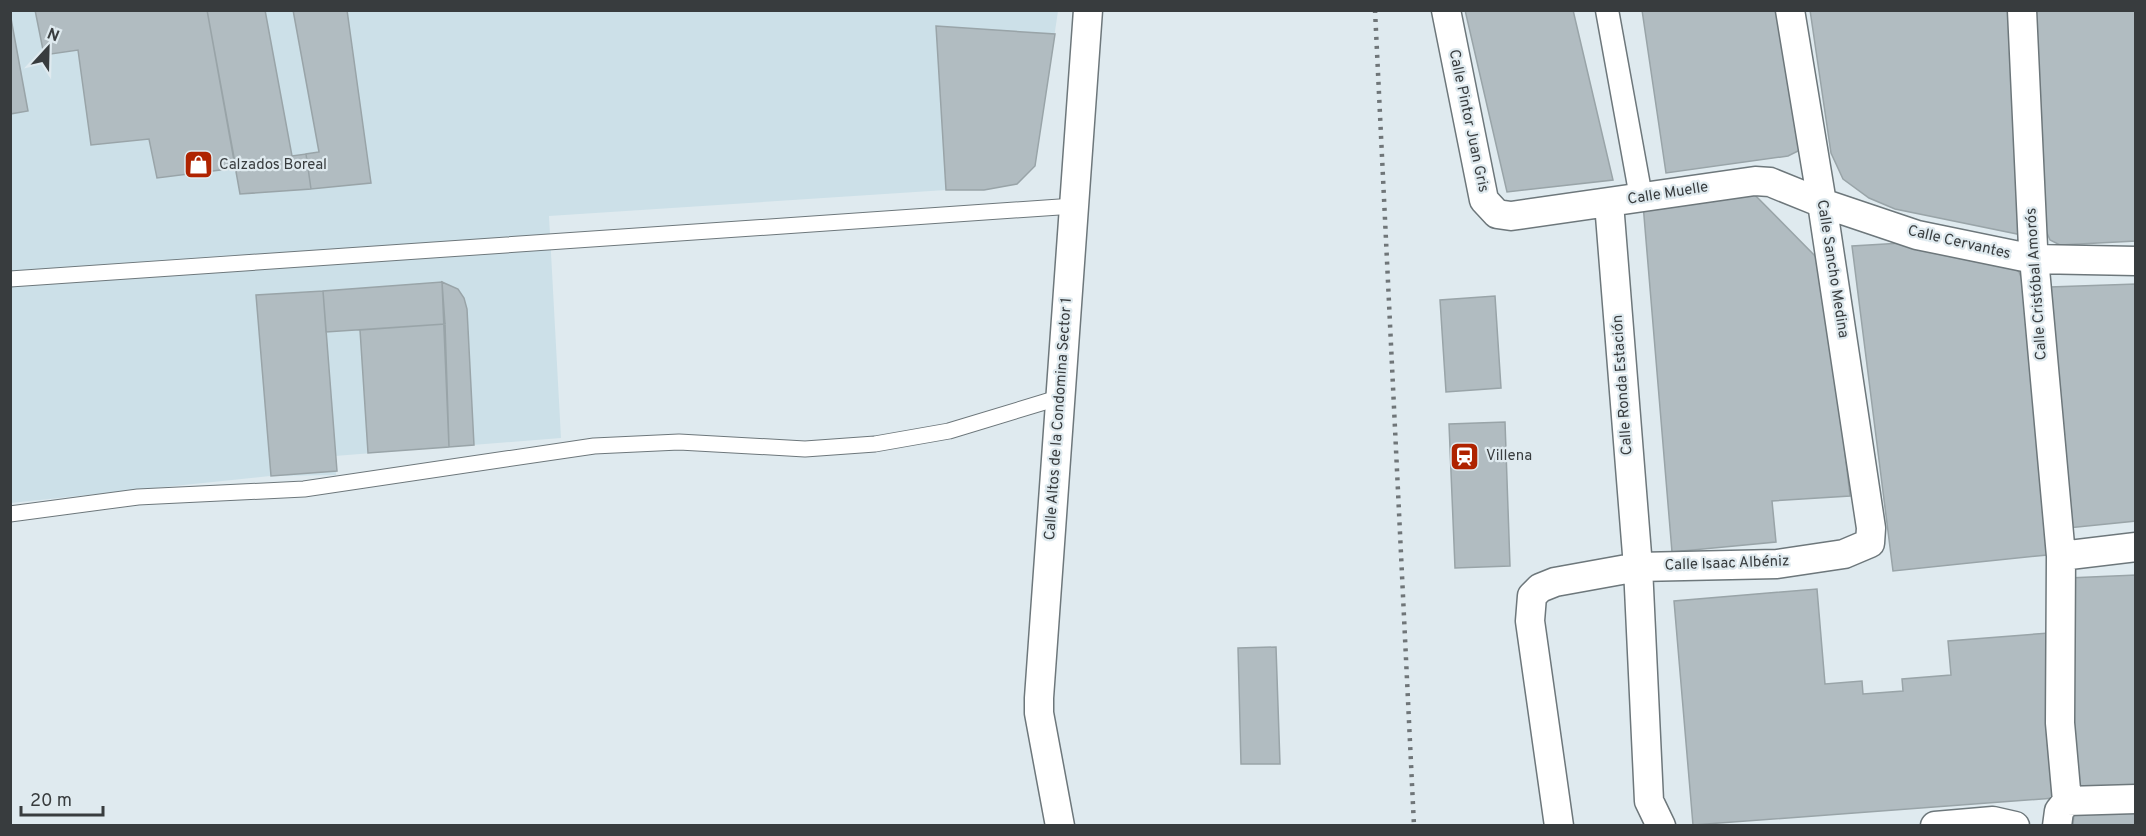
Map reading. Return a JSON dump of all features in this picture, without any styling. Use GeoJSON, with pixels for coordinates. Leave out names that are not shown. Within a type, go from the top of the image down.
{"type":"FeatureCollection","features":[{"type":"Feature","properties":{"kind":"street","name":"Calle Altos de la Condomina Sector 1"},"geometry":{"type":"LineString","coordinates":[[1060,825],[1039,713],[1039,698],[1088,10]]}},
{"type":"Feature","properties":{"kind":"street","name":"Calle Pintor Juan Gris"},"geometry":{"type":"LineString","coordinates":[[1446,10],[1484,200],[1497,214],[1511,216]]}},
{"type":"Feature","properties":{"kind":"street"},"geometry":{"type":"LineString","coordinates":[[1607,10],[1641,197]]}},
{"type":"Feature","properties":{"kind":"street","name":"Calle Sancho Medina"},"geometry":{"type":"LineString","coordinates":[[1790,10],[1871,528]]}},
{"type":"Feature","properties":{"kind":"street","name":"Calle Cristóbal Amorós"},"geometry":{"type":"LineString","coordinates":[[2022,10],[2034,259],[2061,556],[2062,813]]}},
{"type":"Feature","properties":{"kind":"street","name":"Calle Muelle"},"geometry":{"type":"LineString","coordinates":[[1511,216],[1755,181],[1770,182],[1822,203]]}},
{"type":"Feature","properties":{"kind":"street","name":"Calle Ronda Estación"},"geometry":{"type":"LineString","coordinates":[[1609,202],[1638,567],[1649,801],[1661,825]]}},
{"type":"Feature","properties":{"kind":"street","name":"Calle Cervantes"},"geometry":{"type":"LineString","coordinates":[[1822,203],[1917,235],[2034,259],[2136,261]]}},
{"type":"Feature","properties":{"kind":"street","name":"Calle Isaac Albéniz"},"geometry":{"type":"LineString","coordinates":[[1638,567],[1777,564],[1844,554],[1870,543],[1871,528]]}},
{"type":"Feature","properties":{"kind":"street"},"geometry":{"type":"LineString","coordinates":[[2061,556],[2136,547]]}},
{"type":"Feature","properties":{"kind":"street"},"geometry":{"type":"LineString","coordinates":[[1559,825],[1530,621],[1532,596],[1540,588],[1555,582],[1638,567]]}},
{"type":"Feature","properties":{"kind":"street"},"geometry":{"type":"LineString","coordinates":[[2062,813],[2136,799]]}},
{"type":"Feature","properties":{"kind":"street"},"geometry":{"type":"LineString","coordinates":[[1935,825],[1993,821],[2015,825]]}},
{"type":"Feature","properties":{"kind":"lane"},"geometry":{"type":"LineString","coordinates":[[10,279],[1074,206]]}},
{"type":"Feature","properties":{"kind":"lane"},"geometry":{"type":"LineString","coordinates":[[10,514],[138,497],[304,489],[594,447],[679,442],[805,449],[874,444],[949,430],[1061,397]]}},
{"type":"Feature","properties":{"kind":"shaded area"},"geometry":{"type":"Polygon","coordinates":[[[10,11],[1058,11],[1035,166],[1017,184],[984,190],[946,190],[549,216],[561,438],[335,456],[336,475],[270,476],[11,503],[10,11]]]}},
{"type":"Feature","properties":{"kind":"building"},"geometry":{"type":"Polygon","coordinates":[[[35,10],[207,10],[236,168],[157,178],[149,139],[91,145],[78,50],[44,55],[35,10]]]}},
{"type":"Feature","properties":{"kind":"building"},"geometry":{"type":"Polygon","coordinates":[[[207,10],[265,10],[292,156],[306,154],[311,189],[240,194],[207,10]]]}},
{"type":"Feature","properties":{"kind":"building"},"geometry":{"type":"Polygon","coordinates":[[[293,10],[347,10],[371,183],[311,189],[306,154],[319,152],[293,10]]]}},
{"type":"Feature","properties":{"kind":"building"},"geometry":{"type":"Polygon","coordinates":[[[1465,10],[1573,10],[1613,180],[1507,192],[1465,10]]]}},
{"type":"Feature","properties":{"kind":"building"},"geometry":{"type":"Polygon","coordinates":[[[1642,10],[1779,10],[1802,149],[1788,156],[1666,173],[1642,10]]]}},
{"type":"Feature","properties":{"kind":"building"},"geometry":{"type":"Polygon","coordinates":[[[1810,10],[2011,10],[2022,235],[1895,209],[1869,198],[1843,179],[1831,153],[1810,10]]]}},
{"type":"Feature","properties":{"kind":"building"},"geometry":{"type":"Polygon","coordinates":[[[2035,10],[2136,10],[2136,241],[2060,245],[2050,240],[2045,228],[2035,10]]]}},
{"type":"Feature","properties":{"kind":"building"},"geometry":{"type":"Polygon","coordinates":[[[10,13],[28,111],[10,114],[10,13]]]}},
{"type":"Feature","properties":{"kind":"building"},"geometry":{"type":"Polygon","coordinates":[[[936,26],[1055,34],[1035,166],[1017,184],[984,190],[946,190],[936,26]]]}},
{"type":"Feature","properties":{"kind":"building"},"geometry":{"type":"Polygon","coordinates":[[[1747,187],[1823,264],[1850,496],[1772,501],[1776,542],[1672,552],[1643,204],[1747,187]]]}},
{"type":"Feature","properties":{"kind":"building"},"geometry":{"type":"Polygon","coordinates":[[[1902,243],[2009,264],[2019,272],[2024,285],[2047,555],[1893,571],[1852,246],[1902,243]]]}},
{"type":"Feature","properties":{"kind":"building"},"geometry":{"type":"Polygon","coordinates":[[[442,282],[445,324],[326,332],[323,291],[442,282]]]}},
{"type":"Feature","properties":{"kind":"building"},"geometry":{"type":"Polygon","coordinates":[[[442,282],[458,289],[467,309],[474,445],[449,447],[442,282]]]}},
{"type":"Feature","properties":{"kind":"building"},"geometry":{"type":"Polygon","coordinates":[[[2136,284],[2136,521],[2068,528],[2050,287],[2136,284]]]}},
{"type":"Feature","properties":{"kind":"building"},"geometry":{"type":"Polygon","coordinates":[[[323,291],[337,471],[271,476],[256,295],[323,291]]]}},
{"type":"Feature","properties":{"kind":"building"},"geometry":{"type":"Polygon","coordinates":[[[1495,296],[1501,388],[1446,392],[1440,300],[1495,296]]]}},
{"type":"Feature","properties":{"kind":"building"},"geometry":{"type":"Polygon","coordinates":[[[445,324],[449,447],[368,453],[360,330],[445,324]]]}},
{"type":"Feature","properties":{"kind":"building"},"geometry":{"type":"Polygon","coordinates":[[[1505,422],[1510,566],[1455,568],[1449,424],[1505,422]]]}},
{"type":"Feature","properties":{"kind":"building"},"geometry":{"type":"Polygon","coordinates":[[[2136,575],[2136,787],[2076,790],[2068,578],[2136,575]]]}},
{"type":"Feature","properties":{"kind":"building"},"geometry":{"type":"Polygon","coordinates":[[[1817,589],[1825,684],[1862,681],[1863,694],[1903,691],[1902,679],[1951,675],[1948,641],[2049,633],[2055,798],[1693,825],[1674,601],[1817,589]]]}},
{"type":"Feature","properties":{"kind":"building"},"geometry":{"type":"Polygon","coordinates":[[[1276,647],[1280,764],[1241,764],[1238,648],[1276,647]]]}},
{"type":"Feature","properties":{"kind":"building"},"geometry":{"type":"Polygon","coordinates":[[[2136,812],[2136,826],[2073,826],[2074,813],[2136,812]]]}},
{"type":"Feature","properties":{"kind":"railway"},"geometry":{"type":"LineString","coordinates":[[1375,10],[1414,826]]}},
{"type":"Feature","properties":{"kind":"place","name":"Calzados Boreal"},"geometry":{"type":"Point","coordinates":[198,165]}},
{"type":"Feature","properties":{"kind":"place","name":"Villena"},"geometry":{"type":"Point","coordinates":[1465,456]}}]}
